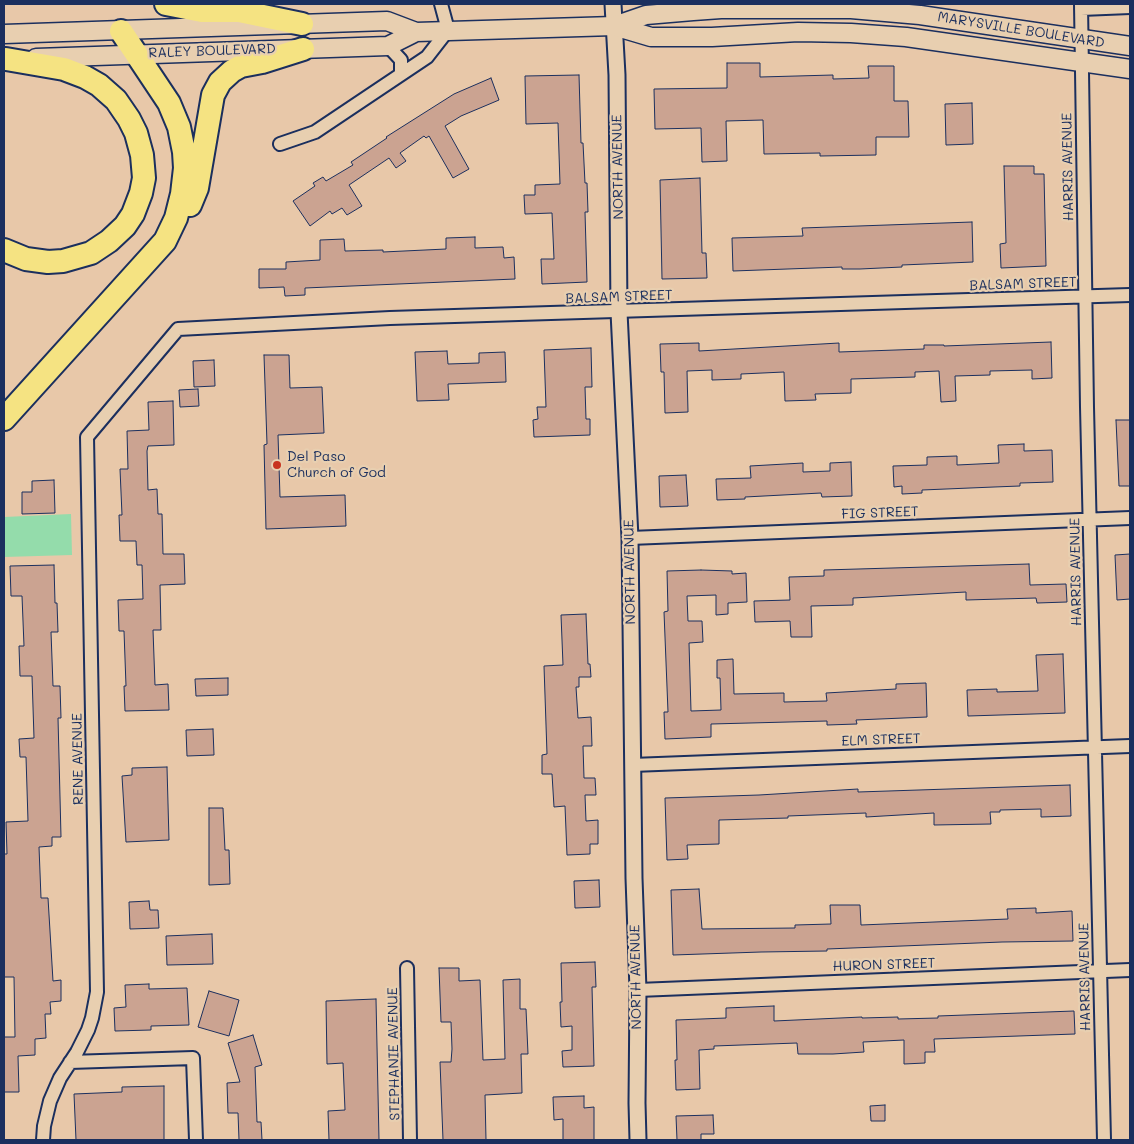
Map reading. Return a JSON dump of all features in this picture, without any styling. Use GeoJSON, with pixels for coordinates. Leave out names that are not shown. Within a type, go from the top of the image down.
{"type":"FeatureCollection","features":[{"type":"Feature","properties":{"kind":"highway"},"geometry":{"type":"LineString","coordinates":[[166,4],[202,11],[239,11],[302,24]]}},
{"type":"Feature","properties":{"kind":"highway"},"geometry":{"type":"LineString","coordinates":[[4,419],[165,241],[176,218],[182,194],[185,168],[184,152],[178,127],[169,103],[121,31]]}},
{"type":"Feature","properties":{"kind":"highway"},"geometry":{"type":"LineString","coordinates":[[169,234],[188,209],[197,188],[213,96],[220,82],[241,66],[262,62],[303,49]]}},
{"type":"Feature","properties":{"kind":"highway"},"geometry":{"type":"LineString","coordinates":[[4,250],[26,259],[48,262],[70,260],[90,253],[109,241],[125,226],[133,214],[142,193],[144,178],[142,155],[133,126],[116,100],[99,85],[64,68],[5,59]]}},
{"type":"Feature","properties":{"kind":"main road","name":"MARYSVILLE BOULEVARD"},"geometry":{"type":"LineString","coordinates":[[448,30],[614,26],[646,15],[721,10],[851,8],[920,15],[1130,46]]}},
{"type":"Feature","properties":{"kind":"main road","name":"RALEY BOULEVARD"},"geometry":{"type":"LineString","coordinates":[[7,34],[388,21],[416,32]]}},
{"type":"Feature","properties":{"kind":"main road","name":"MARYSVILLE BOULEVARD"},"geometry":{"type":"LineString","coordinates":[[614,26],[651,37],[712,37],[798,32],[906,37],[1130,69]]}},
{"type":"Feature","properties":{"kind":"main road","name":"RALEY BOULEVARD"},"geometry":{"type":"LineString","coordinates":[[5,59],[388,46],[416,32],[448,30]]}},
{"type":"Feature","properties":{"kind":"street"},"geometry":{"type":"LineString","coordinates":[[280,144],[315,132],[427,57],[448,30],[441,4]]}},
{"type":"Feature","properties":{"kind":"street","name":"NORTH AVENUE"},"geometry":{"type":"LineString","coordinates":[[613,4],[617,75],[619,312],[630,538],[632,765],[638,990],[638,1140]]}},
{"type":"Feature","properties":{"kind":"street"},"geometry":{"type":"LineString","coordinates":[[1081,6],[1130,7]]}},
{"type":"Feature","properties":{"kind":"street","name":"HARRIS AVENUE"},"geometry":{"type":"LineString","coordinates":[[1081,6],[1089,520],[1104,1140]]}},
{"type":"Feature","properties":{"kind":"street"},"geometry":{"type":"LineString","coordinates":[[388,46],[401,60],[401,74]]}},
{"type":"Feature","properties":{"kind":"street","name":"BALSAM STREET"},"geometry":{"type":"LineString","coordinates":[[132,382],[178,329],[390,318],[1130,295]]}},
{"type":"Feature","properties":{"kind":"street","name":"RENE AVENUE"},"geometry":{"type":"LineString","coordinates":[[43,1140],[50,1101],[60,1078],[78,1052],[92,1018],[97,979],[87,436],[132,382]]}},
{"type":"Feature","properties":{"kind":"street","name":"FIG STREET"},"geometry":{"type":"LineString","coordinates":[[630,538],[1130,518]]}},
{"type":"Feature","properties":{"kind":"street","name":"ELM STREET"},"geometry":{"type":"LineString","coordinates":[[632,765],[1130,746]]}},
{"type":"Feature","properties":{"kind":"street","name":"STEPHANIE AVENUE"},"geometry":{"type":"LineString","coordinates":[[407,968],[410,1140]]}},
{"type":"Feature","properties":{"kind":"street","name":"HURON STREET"},"geometry":{"type":"LineString","coordinates":[[638,990],[1130,970]]}},
{"type":"Feature","properties":{"kind":"street"},"geometry":{"type":"LineString","coordinates":[[70,1062],[193,1058],[196,1140]]}},
{"type":"Feature","properties":{"kind":"green space"},"geometry":{"type":"Polygon","coordinates":[[[71,514],[72,555],[4,557],[4,517],[71,514]]]}},
{"type":"Feature","properties":{"kind":"building"},"geometry":{"type":"Polygon","coordinates":[[[727,63],[760,63],[760,77],[833,75],[833,79],[869,78],[868,66],[894,66],[894,101],[908,101],[909,137],[876,137],[876,155],[764,154],[763,120],[726,121],[727,161],[702,162],[701,128],[655,129],[654,89],[727,88],[727,63]]]}},
{"type":"Feature","properties":{"kind":"building"},"geometry":{"type":"Polygon","coordinates":[[[579,75],[581,143],[583,143],[585,183],[587,183],[588,212],[585,212],[587,282],[542,284],[541,259],[554,259],[552,213],[525,214],[524,195],[535,195],[535,185],[560,184],[558,123],[526,124],[525,76],[579,75]]]}},
{"type":"Feature","properties":{"kind":"building"},"geometry":{"type":"Polygon","coordinates":[[[491,78],[499,100],[461,116],[445,126],[469,169],[453,178],[429,136],[426,138],[424,136],[400,153],[406,161],[396,168],[389,158],[349,185],[362,206],[347,215],[342,208],[332,214],[330,211],[310,226],[293,201],[315,186],[313,183],[323,177],[326,181],[353,165],[351,162],[386,137],[454,94],[491,78]]]}},
{"type":"Feature","properties":{"kind":"building"},"geometry":{"type":"Polygon","coordinates":[[[972,103],[973,144],[946,145],[945,104],[972,103]]]}},
{"type":"Feature","properties":{"kind":"building"},"geometry":{"type":"Polygon","coordinates":[[[1004,166],[1034,166],[1034,174],[1044,174],[1046,266],[1001,268],[1000,244],[1006,243],[1004,166]]]}},
{"type":"Feature","properties":{"kind":"building"},"geometry":{"type":"Polygon","coordinates":[[[700,178],[702,253],[706,253],[707,278],[662,279],[660,180],[700,178]]]}},
{"type":"Feature","properties":{"kind":"building"},"geometry":{"type":"Polygon","coordinates":[[[972,222],[973,262],[860,269],[842,269],[842,267],[733,271],[732,238],[803,236],[802,228],[972,222]]]}},
{"type":"Feature","properties":{"kind":"building"},"geometry":{"type":"Polygon","coordinates":[[[475,237],[475,248],[503,247],[504,258],[514,257],[515,279],[305,288],[305,295],[285,296],[284,287],[259,288],[259,269],[286,269],[286,262],[320,260],[320,240],[344,239],[345,251],[383,250],[383,252],[446,249],[446,238],[475,237]]]}},
{"type":"Feature","properties":{"kind":"building"},"geometry":{"type":"Polygon","coordinates":[[[1051,342],[1052,378],[1032,379],[1032,370],[990,371],[990,375],[955,376],[956,401],[941,402],[939,371],[915,372],[915,377],[851,379],[851,393],[815,394],[816,400],[785,401],[784,372],[741,374],[741,379],[712,380],[712,370],[687,371],[688,412],[665,413],[664,372],[661,372],[660,344],[699,343],[699,351],[839,343],[839,352],[924,349],[924,345],[1051,342]]]}},
{"type":"Feature","properties":{"kind":"building"},"geometry":{"type":"Polygon","coordinates":[[[591,348],[592,387],[585,387],[586,419],[590,419],[590,435],[534,437],[533,420],[538,419],[537,407],[546,407],[544,350],[591,348]]]}},
{"type":"Feature","properties":{"kind":"building"},"geometry":{"type":"Polygon","coordinates":[[[447,351],[448,364],[479,363],[479,353],[505,352],[506,382],[448,384],[449,400],[417,401],[415,352],[447,351]]]}},
{"type":"Feature","properties":{"kind":"building"},"geometry":{"type":"Polygon","coordinates":[[[264,355],[289,355],[290,388],[322,387],[324,433],[278,435],[280,497],[345,495],[346,526],[266,529],[264,445],[267,444],[264,355]]]}},
{"type":"Feature","properties":{"kind":"building"},"geometry":{"type":"Polygon","coordinates":[[[214,360],[215,386],[194,387],[193,361],[214,360]]]}},
{"type":"Feature","properties":{"kind":"building"},"geometry":{"type":"Polygon","coordinates":[[[198,389],[199,406],[180,407],[179,390],[198,389]]]}},
{"type":"Feature","properties":{"kind":"building"},"geometry":{"type":"Polygon","coordinates":[[[173,401],[174,445],[148,446],[147,451],[148,490],[157,489],[158,514],[162,514],[163,554],[184,554],[185,584],[160,585],[161,630],[153,630],[155,685],[168,684],[169,710],[125,711],[124,631],[119,631],[118,600],[143,599],[142,565],[137,565],[136,541],[120,541],[119,515],[122,515],[120,469],[128,469],[127,431],[149,430],[148,402],[173,401]]]}},
{"type":"Feature","properties":{"kind":"building"},"geometry":{"type":"Polygon","coordinates":[[[1116,420],[1130,420],[1130,486],[1119,486],[1116,420]]]}},
{"type":"Feature","properties":{"kind":"building"},"geometry":{"type":"Polygon","coordinates":[[[1024,444],[1024,451],[1052,450],[1053,482],[1020,483],[1020,486],[922,490],[922,493],[902,494],[902,486],[894,487],[893,466],[927,465],[927,457],[957,456],[957,465],[999,463],[998,445],[1024,444]]]}},
{"type":"Feature","properties":{"kind":"building"},"geometry":{"type":"Polygon","coordinates":[[[851,462],[852,496],[822,497],[821,493],[717,500],[716,479],[751,478],[750,466],[803,463],[803,472],[830,471],[830,463],[851,462]]]}},
{"type":"Feature","properties":{"kind":"building"},"geometry":{"type":"Polygon","coordinates":[[[686,475],[688,506],[660,507],[659,476],[686,475]]]}},
{"type":"Feature","properties":{"kind":"building"},"geometry":{"type":"Polygon","coordinates":[[[54,480],[55,513],[22,514],[22,492],[32,492],[32,481],[54,480]]]}},
{"type":"Feature","properties":{"kind":"building"},"geometry":{"type":"Polygon","coordinates":[[[1130,554],[1130,599],[1117,600],[1115,555],[1130,554]]]}},
{"type":"Feature","properties":{"kind":"building"},"geometry":{"type":"Polygon","coordinates":[[[1029,564],[1030,585],[1066,584],[1067,602],[1037,603],[1036,598],[966,600],[966,592],[853,598],[853,605],[811,606],[812,637],[791,637],[790,621],[755,622],[754,601],[790,600],[789,577],[824,576],[824,570],[1029,564]]]}},
{"type":"Feature","properties":{"kind":"building"},"geometry":{"type":"Polygon","coordinates":[[[54,565],[58,632],[51,632],[53,686],[60,686],[61,718],[58,718],[61,837],[52,837],[52,846],[39,847],[41,898],[48,898],[53,981],[61,980],[61,1001],[50,1002],[51,1014],[45,1014],[46,1038],[35,1039],[35,1055],[18,1056],[19,1092],[4,1092],[4,1037],[15,1037],[14,977],[4,977],[4,854],[7,854],[6,822],[28,821],[26,757],[20,757],[19,739],[34,738],[32,676],[20,676],[19,646],[24,646],[22,596],[11,596],[10,566],[54,565]]]}},
{"type":"Feature","properties":{"kind":"building"},"geometry":{"type":"Polygon","coordinates":[[[667,571],[732,571],[732,574],[746,573],[747,602],[728,603],[728,614],[716,615],[716,595],[687,596],[688,621],[702,621],[703,642],[689,643],[691,711],[721,710],[720,678],[717,678],[717,660],[733,659],[734,694],[784,693],[784,702],[827,701],[826,693],[896,689],[896,684],[926,683],[927,717],[856,720],[857,724],[827,725],[827,721],[711,724],[711,737],[665,739],[664,712],[668,712],[664,612],[668,611],[667,571]]]}},
{"type":"Feature","properties":{"kind":"building"},"geometry":{"type":"Polygon","coordinates":[[[586,614],[588,664],[590,664],[591,677],[579,677],[579,687],[576,687],[578,718],[591,717],[592,746],[583,746],[584,778],[595,778],[596,795],[585,795],[586,821],[598,820],[598,844],[590,844],[590,854],[567,855],[565,806],[554,807],[552,774],[542,774],[542,755],[547,754],[544,666],[563,665],[561,615],[586,614]]]}},
{"type":"Feature","properties":{"kind":"building"},"geometry":{"type":"Polygon","coordinates":[[[1063,654],[1065,713],[968,716],[967,690],[997,689],[997,692],[1038,691],[1036,655],[1063,654]]]}},
{"type":"Feature","properties":{"kind":"building"},"geometry":{"type":"Polygon","coordinates":[[[228,678],[228,695],[196,696],[195,679],[228,678]]]}},
{"type":"Feature","properties":{"kind":"building"},"geometry":{"type":"Polygon","coordinates":[[[213,729],[214,755],[187,756],[186,730],[213,729]]]}},
{"type":"Feature","properties":{"kind":"building"},"geometry":{"type":"Polygon","coordinates":[[[167,767],[169,840],[126,842],[122,776],[132,775],[132,768],[167,767]]]}},
{"type":"Feature","properties":{"kind":"building"},"geometry":{"type":"Polygon","coordinates":[[[1070,785],[1071,816],[1041,817],[1041,809],[1000,810],[1000,812],[990,812],[991,824],[934,825],[934,813],[866,817],[866,813],[719,820],[719,844],[687,845],[688,859],[667,860],[665,798],[858,789],[858,792],[1070,785]]]}},
{"type":"Feature","properties":{"kind":"building"},"geometry":{"type":"Polygon","coordinates":[[[209,808],[223,808],[225,850],[229,850],[230,884],[209,885],[209,808]]]}},
{"type":"Feature","properties":{"kind":"building"},"geometry":{"type":"Polygon","coordinates":[[[599,880],[600,907],[575,908],[574,881],[599,880]]]}},
{"type":"Feature","properties":{"kind":"building"},"geometry":{"type":"Polygon","coordinates":[[[699,889],[702,929],[795,928],[795,925],[831,924],[830,905],[860,905],[861,925],[1008,919],[1007,909],[1036,908],[1036,913],[1072,911],[1073,941],[673,955],[671,890],[699,889]]]}},
{"type":"Feature","properties":{"kind":"building"},"geometry":{"type":"Polygon","coordinates":[[[149,901],[150,910],[158,910],[159,928],[130,929],[129,902],[149,901]]]}},
{"type":"Feature","properties":{"kind":"building"},"geometry":{"type":"Polygon","coordinates":[[[212,934],[213,964],[167,965],[166,936],[212,934]]]}},
{"type":"Feature","properties":{"kind":"building"},"geometry":{"type":"Polygon","coordinates":[[[595,962],[596,987],[592,987],[594,1066],[563,1067],[562,1051],[572,1050],[572,1026],[561,1027],[561,963],[595,962]]]}},
{"type":"Feature","properties":{"kind":"building"},"geometry":{"type":"Polygon","coordinates":[[[439,968],[459,968],[459,981],[480,980],[483,1060],[505,1059],[503,980],[520,979],[520,1009],[526,1009],[528,1054],[521,1054],[522,1093],[485,1095],[486,1140],[443,1140],[440,1062],[451,1062],[452,1049],[451,1022],[441,1022],[439,968]]]}},
{"type":"Feature","properties":{"kind":"building"},"geometry":{"type":"Polygon","coordinates":[[[149,984],[149,989],[187,988],[189,1025],[151,1026],[151,1030],[115,1031],[114,1008],[126,1007],[125,985],[149,984]]]}},
{"type":"Feature","properties":{"kind":"building"},"geometry":{"type":"Polygon","coordinates":[[[209,991],[239,1000],[229,1036],[198,1027],[209,991]]]}},
{"type":"Feature","properties":{"kind":"building"},"geometry":{"type":"Polygon","coordinates":[[[376,999],[379,1140],[329,1140],[328,1111],[345,1110],[343,1063],[327,1064],[326,1001],[376,999]]]}},
{"type":"Feature","properties":{"kind":"building"},"geometry":{"type":"Polygon","coordinates":[[[774,1006],[774,1021],[862,1017],[898,1017],[898,1019],[938,1018],[938,1016],[1074,1011],[1075,1034],[934,1039],[935,1052],[925,1052],[925,1063],[904,1064],[904,1040],[863,1042],[864,1052],[833,1054],[798,1054],[797,1043],[714,1046],[714,1049],[699,1050],[700,1089],[676,1090],[676,1020],[726,1018],[726,1008],[774,1006]]]}},
{"type":"Feature","properties":{"kind":"building"},"geometry":{"type":"Polygon","coordinates":[[[253,1035],[262,1065],[255,1067],[257,1122],[261,1122],[262,1140],[239,1140],[238,1113],[228,1113],[227,1083],[240,1082],[228,1043],[253,1035]]]}},
{"type":"Feature","properties":{"kind":"building"},"geometry":{"type":"Polygon","coordinates":[[[164,1086],[164,1140],[76,1140],[74,1094],[122,1092],[122,1087],[164,1086]]]}},
{"type":"Feature","properties":{"kind":"building"},"geometry":{"type":"Polygon","coordinates":[[[584,1096],[584,1108],[594,1107],[594,1140],[563,1140],[563,1119],[554,1120],[553,1097],[584,1096]]]}},
{"type":"Feature","properties":{"kind":"building"},"geometry":{"type":"Polygon","coordinates":[[[885,1105],[885,1121],[871,1121],[870,1106],[885,1105]]]}},
{"type":"Feature","properties":{"kind":"building"},"geometry":{"type":"Polygon","coordinates":[[[713,1115],[714,1134],[701,1134],[701,1140],[677,1140],[676,1116],[713,1115]]]}},
{"type":"Feature","properties":{"kind":"place","name":"Del Paso Church of God"},"geometry":{"type":"Point","coordinates":[277,465]}}]}
